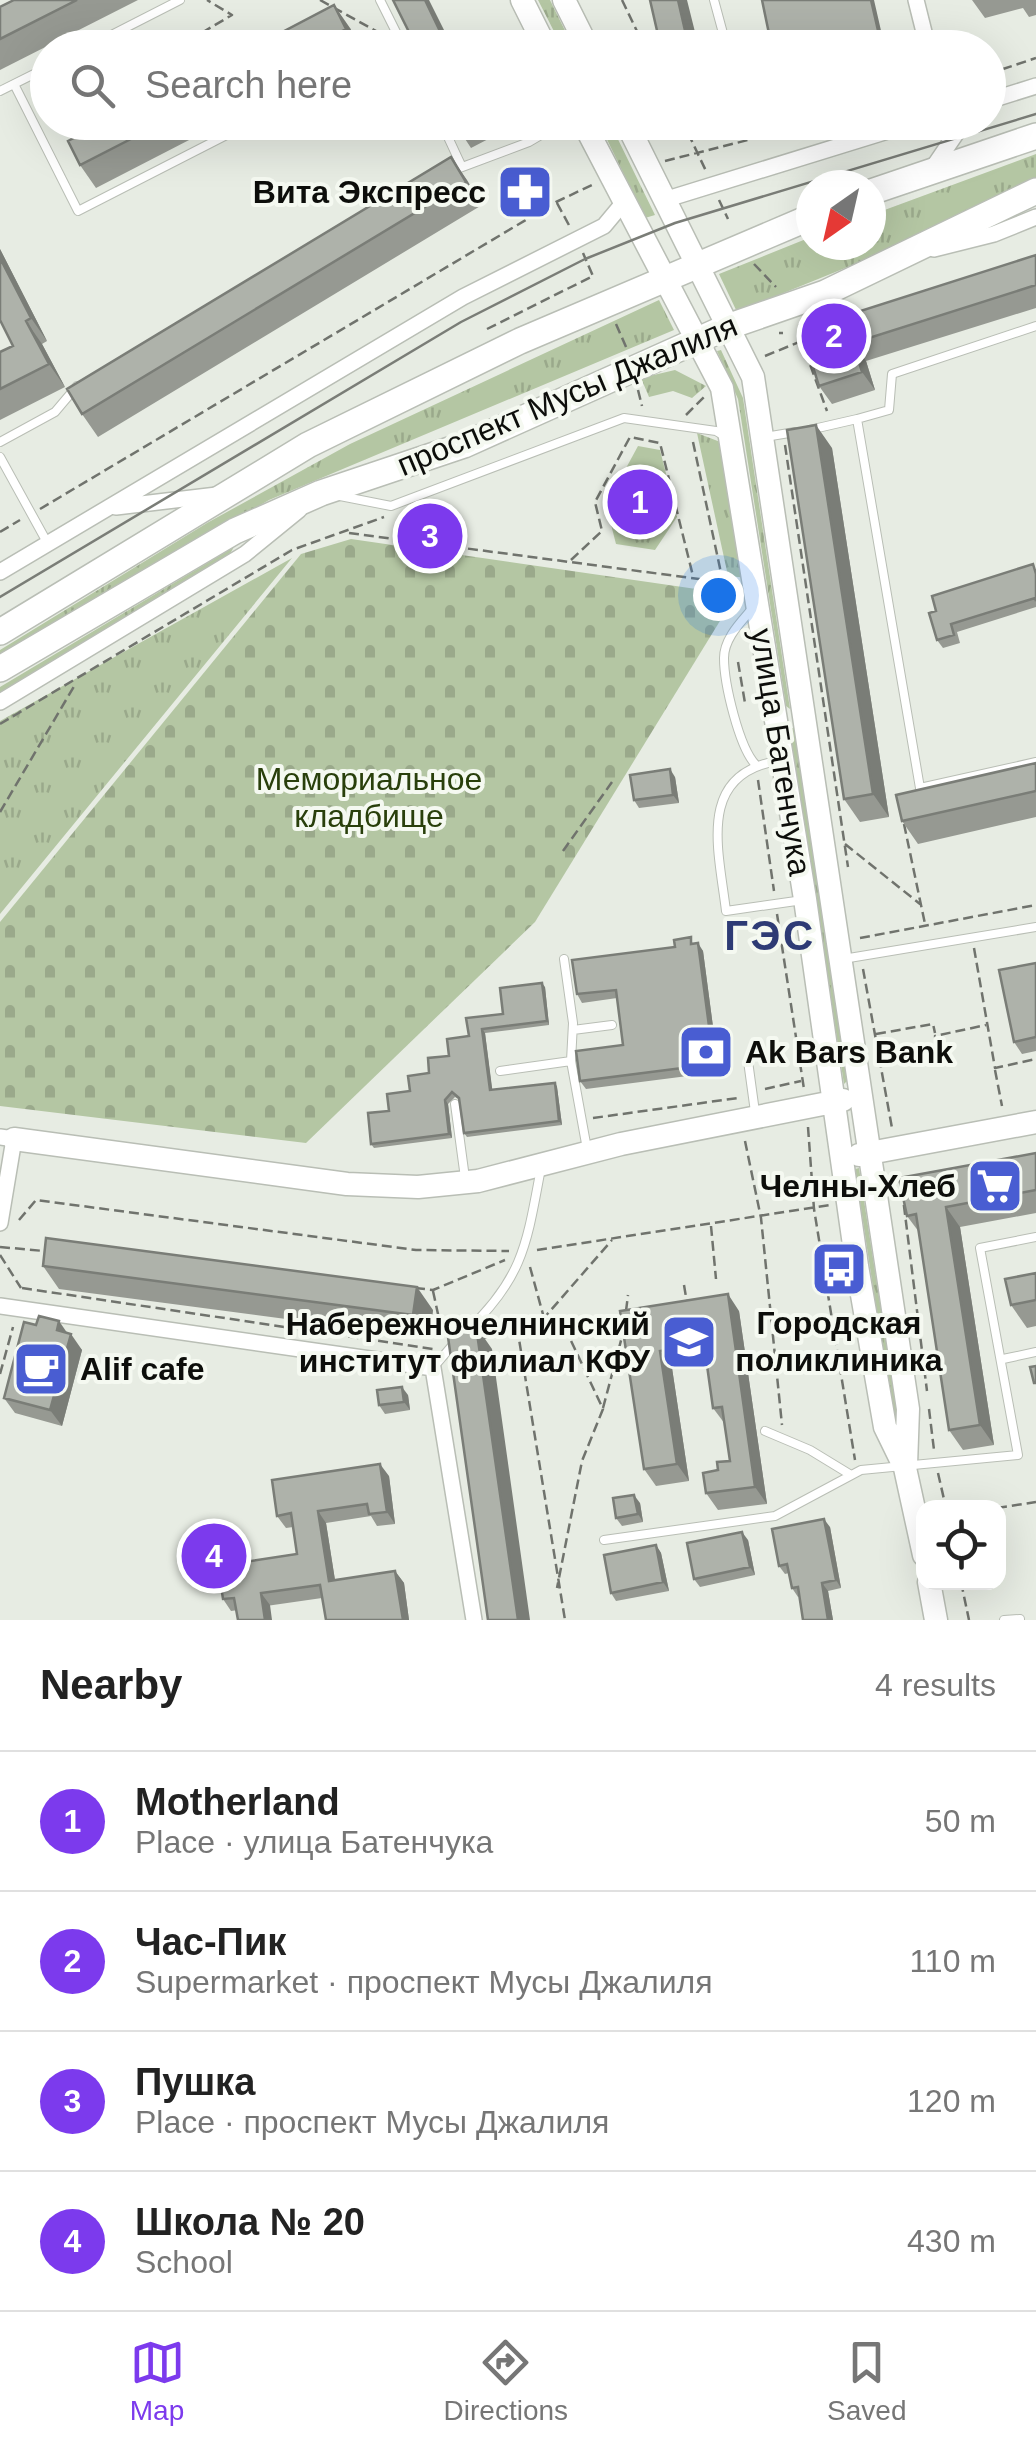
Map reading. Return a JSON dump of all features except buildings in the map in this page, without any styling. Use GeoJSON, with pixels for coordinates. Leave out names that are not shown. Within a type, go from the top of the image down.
{"type":"FeatureCollection","features":[{"type":"Feature","properties":{"kind":"main road"},"geometry":{"type":"LineString","coordinates":[[522,0],[537,30]]}},
{"type":"Feature","properties":{"kind":"main road"},"geometry":{"type":"LineString","coordinates":[[564,0],[579,30]]}},
{"type":"Feature","properties":{"kind":"main road"},"geometry":{"type":"LineString","coordinates":[[886,187],[1036,136]]}},
{"type":"Feature","properties":{"kind":"main road","name":"улица Батенчука"},"geometry":{"type":"LineString","coordinates":[[592,140],[722,388],[805,899],[831,1102],[885,1426],[906,1468],[916,1516]]}},
{"type":"Feature","properties":{"kind":"main road","name":"улица Батенчука"},"geometry":{"type":"LineString","coordinates":[[635,140],[753,378],[772,436],[803,703],[851,958],[861,1097],[910,1425],[906,1468]]}},
{"type":"Feature","properties":{"kind":"main road","name":"проспект Мусы Джалиля"},"geometry":{"type":"LineString","coordinates":[[0,669],[236,531],[321,493],[464,445],[726,327],[826,294],[1036,191]]}},
{"type":"Feature","properties":{"kind":"main road","name":"проспект Мусы Джалиля"},"geometry":{"type":"LineString","coordinates":[[0,632],[308,445],[502,350],[796,225]]}},
{"type":"Feature","properties":{"kind":"main road"},"geometry":{"type":"LineString","coordinates":[[775,706],[794,718],[800,714],[803,703]]}},
{"type":"Feature","properties":{"kind":"main road"},"geometry":{"type":"LineString","coordinates":[[7,1138],[347,1184],[418,1187],[542,1168],[588,1154],[861,1097]]}},
{"type":"Feature","properties":{"kind":"main road"},"geometry":{"type":"LineString","coordinates":[[841,1158],[1036,1122]]}},
{"type":"Feature","properties":{"kind":"main road"},"geometry":{"type":"LineString","coordinates":[[930,1590],[936,1620]]}},
{"type":"Feature","properties":{"kind":"street"},"geometry":{"type":"LineString","coordinates":[[916,0],[924,30]]}},
{"type":"Feature","properties":{"kind":"street"},"geometry":{"type":"LineString","coordinates":[[1006,95],[1036,86]]}},
{"type":"Feature","properties":{"kind":"street"},"geometry":{"type":"LineString","coordinates":[[664,200],[859,140]]}},
{"type":"Feature","properties":{"kind":"street"},"geometry":{"type":"LineString","coordinates":[[930,172],[952,140]]}},
{"type":"Feature","properties":{"kind":"street"},"geometry":{"type":"LineString","coordinates":[[0,572],[463,296],[604,226],[624,202]]}},
{"type":"Feature","properties":{"kind":"street"},"geometry":{"type":"LineString","coordinates":[[916,252],[994,234],[1036,217]]}},
{"type":"Feature","properties":{"kind":"street"},"geometry":{"type":"LineString","coordinates":[[0,702],[245,554],[321,493]]}},
{"type":"Feature","properties":{"kind":"street"},"geometry":{"type":"LineString","coordinates":[[104,509],[231,494]]}},
{"type":"Feature","properties":{"kind":"street"},"geometry":{"type":"LineString","coordinates":[[6,1225],[7,1138]]}},
{"type":"Feature","properties":{"kind":"street"},"geometry":{"type":"LineString","coordinates":[[0,1306],[433,1368],[474,1620]]}},
{"type":"Feature","properties":{"kind":"lane"},"geometry":{"type":"LineString","coordinates":[[121,30],[180,0]]}},
{"type":"Feature","properties":{"kind":"lane"},"geometry":{"type":"LineString","coordinates":[[380,0],[395,30]]}},
{"type":"Feature","properties":{"kind":"lane"},"geometry":{"type":"LineString","coordinates":[[714,0],[722,30]]}},
{"type":"Feature","properties":{"kind":"lane"},"geometry":{"type":"LineString","coordinates":[[0,91],[30,76]]}},
{"type":"Feature","properties":{"kind":"lane"},"geometry":{"type":"LineString","coordinates":[[14,84],[30,116]]}},
{"type":"Feature","properties":{"kind":"lane"},"geometry":{"type":"LineString","coordinates":[[42,140],[78,211],[217,140]]}},
{"type":"Feature","properties":{"kind":"lane"},"geometry":{"type":"LineString","coordinates":[[450,140],[462,165]]}},
{"type":"Feature","properties":{"kind":"lane"},"geometry":{"type":"LineString","coordinates":[[444,175],[532,140]]}},
{"type":"Feature","properties":{"kind":"lane"},"geometry":{"type":"LineString","coordinates":[[772,436],[831,426],[889,410],[892,374],[1036,326]]}},
{"type":"Feature","properties":{"kind":"lane"},"geometry":{"type":"LineString","coordinates":[[0,442],[54,412],[74,387],[91,378]]}},
{"type":"Feature","properties":{"kind":"lane"},"geometry":{"type":"LineString","coordinates":[[321,493],[392,506],[624,418],[716,431],[732,440]]}},
{"type":"Feature","properties":{"kind":"lane"},"geometry":{"type":"LineString","coordinates":[[856,419],[920,788],[1036,762]]}},
{"type":"Feature","properties":{"kind":"lane"},"geometry":{"type":"LineString","coordinates":[[0,457],[48,544]]}},
{"type":"Feature","properties":{"kind":"lane"},"geometry":{"type":"LineString","coordinates":[[756,765],[743,752],[724,656],[733,631],[757,602]]}},
{"type":"Feature","properties":{"kind":"lane"},"geometry":{"type":"LineString","coordinates":[[782,760],[756,765],[723,794],[717,811],[726,910],[805,899]]}},
{"type":"Feature","properties":{"kind":"lane"},"geometry":{"type":"LineString","coordinates":[[851,958],[1036,927]]}},
{"type":"Feature","properties":{"kind":"lane"},"geometry":{"type":"LineString","coordinates":[[564,959],[573,1030],[571,1061],[588,1154]]}},
{"type":"Feature","properties":{"kind":"lane"},"geometry":{"type":"LineString","coordinates":[[573,1030],[612,1025]]}},
{"type":"Feature","properties":{"kind":"lane"},"geometry":{"type":"LineString","coordinates":[[500,1071],[571,1061]]}},
{"type":"Feature","properties":{"kind":"lane"},"geometry":{"type":"LineString","coordinates":[[748,1061],[752,1092],[748,1119]]}},
{"type":"Feature","properties":{"kind":"lane"},"geometry":{"type":"LineString","coordinates":[[455,1104],[466,1182]]}},
{"type":"Feature","properties":{"kind":"lane"},"geometry":{"type":"LineString","coordinates":[[433,1368],[500,1300],[525,1251],[542,1168]]}},
{"type":"Feature","properties":{"kind":"lane"},"geometry":{"type":"LineString","coordinates":[[604,1540],[775,1516],[861,1470],[1022,1455],[980,1248],[1036,1237]]}},
{"type":"Feature","properties":{"kind":"lane"},"geometry":{"type":"LineString","coordinates":[[1003,1359],[1036,1352]]}},
{"type":"Feature","properties":{"kind":"lane"},"geometry":{"type":"LineString","coordinates":[[764,1431],[851,1474]]}},
{"type":"Feature","properties":{"kind":"lane"},"geometry":{"type":"LineString","coordinates":[[1004,1620],[1020,1619]]}},
{"type":"Feature","properties":{"kind":"path"},"geometry":{"type":"LineString","coordinates":[[207,0],[232,15],[207,30]]}},
{"type":"Feature","properties":{"kind":"path"},"geometry":{"type":"LineString","coordinates":[[320,0],[373,30]]}},
{"type":"Feature","properties":{"kind":"path"},"geometry":{"type":"LineString","coordinates":[[622,0],[637,30]]}},
{"type":"Feature","properties":{"kind":"path"},"geometry":{"type":"LineString","coordinates":[[1006,68],[1036,58]]}},
{"type":"Feature","properties":{"kind":"path"},"geometry":{"type":"LineString","coordinates":[[692,140],[709,178]]}},
{"type":"Feature","properties":{"kind":"path"},"geometry":{"type":"LineString","coordinates":[[661,162],[754,140]]}},
{"type":"Feature","properties":{"kind":"path"},"geometry":{"type":"LineString","coordinates":[[0,532],[556,202],[598,182]]}},
{"type":"Feature","properties":{"kind":"path"},"geometry":{"type":"LineString","coordinates":[[716,194],[728,219]]}},
{"type":"Feature","properties":{"kind":"path"},"geometry":{"type":"LineString","coordinates":[[556,202],[571,229]]}},
{"type":"Feature","properties":{"kind":"path"},"geometry":{"type":"LineString","coordinates":[[487,329],[593,276],[580,248]]}},
{"type":"Feature","properties":{"kind":"path"},"geometry":{"type":"LineString","coordinates":[[750,260],[783,294]]}},
{"type":"Feature","properties":{"kind":"path"},"geometry":{"type":"LineString","coordinates":[[613,319],[628,350]]}},
{"type":"Feature","properties":{"kind":"path"},"geometry":{"type":"LineString","coordinates":[[780,332],[784,345]]}},
{"type":"Feature","properties":{"kind":"path"},"geometry":{"type":"LineString","coordinates":[[770,371],[766,355],[816,336]]}},
{"type":"Feature","properties":{"kind":"path"},"geometry":{"type":"LineString","coordinates":[[801,339],[831,426]]}},
{"type":"Feature","properties":{"kind":"path"},"geometry":{"type":"LineString","coordinates":[[816,382],[824,380]]}},
{"type":"Feature","properties":{"kind":"path"},"geometry":{"type":"LineString","coordinates":[[708,394],[685,411],[724,582],[746,708]]}},
{"type":"Feature","properties":{"kind":"path"},"geometry":{"type":"LineString","coordinates":[[772,436],[786,450],[850,881]]}},
{"type":"Feature","properties":{"kind":"path"},"geometry":{"type":"LineString","coordinates":[[569,562],[602,530],[596,502],[630,437],[660,443],[693,578]]}},
{"type":"Feature","properties":{"kind":"path"},"geometry":{"type":"LineString","coordinates":[[786,450],[801,447]]}},
{"type":"Feature","properties":{"kind":"path"},"geometry":{"type":"LineString","coordinates":[[0,724],[292,550],[399,512]]}},
{"type":"Feature","properties":{"kind":"path"},"geometry":{"type":"LineString","coordinates":[[344,533],[724,582]]}},
{"type":"Feature","properties":{"kind":"path"},"geometry":{"type":"LineString","coordinates":[[0,812],[76,681]]}},
{"type":"Feature","properties":{"kind":"path"},"geometry":{"type":"LineString","coordinates":[[756,765],[806,1106],[814,1210],[852,1455],[861,1470]]}},
{"type":"Feature","properties":{"kind":"path"},"geometry":{"type":"LineString","coordinates":[[564,851],[612,782]]}},
{"type":"Feature","properties":{"kind":"path"},"geometry":{"type":"LineString","coordinates":[[595,806],[602,811]]}},
{"type":"Feature","properties":{"kind":"path"},"geometry":{"type":"LineString","coordinates":[[902,817],[925,926]]}},
{"type":"Feature","properties":{"kind":"path"},"geometry":{"type":"LineString","coordinates":[[845,844],[921,905]]}},
{"type":"Feature","properties":{"kind":"path"},"geometry":{"type":"LineString","coordinates":[[895,1148],[875,1034],[851,958],[858,938],[1036,905]]}},
{"type":"Feature","properties":{"kind":"path"},"geometry":{"type":"LineString","coordinates":[[972,938],[1006,1128]]}},
{"type":"Feature","properties":{"kind":"path"},"geometry":{"type":"LineString","coordinates":[[875,1034],[933,1024],[936,1046],[879,1058]]}},
{"type":"Feature","properties":{"kind":"path"},"geometry":{"type":"LineString","coordinates":[[935,1036],[988,1024]]}},
{"type":"Feature","properties":{"kind":"path"},"geometry":{"type":"LineString","coordinates":[[995,1068],[1036,1059]]}},
{"type":"Feature","properties":{"kind":"path"},"geometry":{"type":"LineString","coordinates":[[582,1119],[802,1081]]}},
{"type":"Feature","properties":{"kind":"path"},"geometry":{"type":"LineString","coordinates":[[748,1119],[782,1437]]}},
{"type":"Feature","properties":{"kind":"path"},"geometry":{"type":"LineString","coordinates":[[875,1192],[901,1184],[926,1390]]}},
{"type":"Feature","properties":{"kind":"path"},"geometry":{"type":"LineString","coordinates":[[6,1225],[36,1200],[416,1250],[525,1251],[814,1210],[848,1200]]}},
{"type":"Feature","properties":{"kind":"path"},"geometry":{"type":"LineString","coordinates":[[711,1225],[716,1279]]}},
{"type":"Feature","properties":{"kind":"path"},"geometry":{"type":"LineString","coordinates":[[482,1339],[544,1318],[613,1239]]}},
{"type":"Feature","properties":{"kind":"path"},"geometry":{"type":"LineString","coordinates":[[0,1246],[59,1252]]}},
{"type":"Feature","properties":{"kind":"path"},"geometry":{"type":"LineString","coordinates":[[414,1288],[433,1290],[525,1251]]}},
{"type":"Feature","properties":{"kind":"path"},"geometry":{"type":"LineString","coordinates":[[525,1251],[544,1318],[566,1330],[603,1409]]}},
{"type":"Feature","properties":{"kind":"path"},"geometry":{"type":"LineString","coordinates":[[0,1255],[22,1288],[24,1311],[0,1374]]}},
{"type":"Feature","properties":{"kind":"path"},"geometry":{"type":"LineString","coordinates":[[684,1285],[690,1319]]}},
{"type":"Feature","properties":{"kind":"path"},"geometry":{"type":"LineString","coordinates":[[22,1288],[446,1351],[433,1290]]}},
{"type":"Feature","properties":{"kind":"path"},"geometry":{"type":"LineString","coordinates":[[557,1588],[582,1461],[620,1358],[628,1295]]}},
{"type":"Feature","properties":{"kind":"path"},"geometry":{"type":"LineString","coordinates":[[517,1327],[557,1588],[566,1620]]}},
{"type":"Feature","properties":{"kind":"path"},"geometry":{"type":"LineString","coordinates":[[929,1409],[944,1500]]}},
{"type":"Feature","properties":{"kind":"path"},"geometry":{"type":"LineString","coordinates":[[1006,1507],[1036,1502]]}},
{"type":"Feature","properties":{"kind":"path"},"geometry":{"type":"LineString","coordinates":[[963,1590],[969,1620]]}},
{"type":"Feature","properties":{"kind":"green space"},"geometry":{"type":"Polygon","coordinates":[[[538,0],[550,0],[565,30],[553,30],[538,0]]]}},
{"type":"Feature","properties":{"kind":"green space"},"geometry":{"type":"Polygon","coordinates":[[[607,140],[618,140],[655,215],[645,218],[607,140]]]}},
{"type":"Feature","properties":{"kind":"green space"},"geometry":{"type":"Polygon","coordinates":[[[1036,154],[1036,178],[886,252],[886,209],[1036,154]]]}},
{"type":"Feature","properties":{"kind":"green space"},"geometry":{"type":"Polygon","coordinates":[[[796,243],[796,260],[865,260],[737,312],[719,274],[796,243]]]}},
{"type":"Feature","properties":{"kind":"green space"},"geometry":{"type":"Polygon","coordinates":[[[659,300],[674,330],[269,500],[0,657],[0,650],[207,523],[350,444],[659,300]]]}},
{"type":"Feature","properties":{"kind":"green space"},"geometry":{"type":"Polygon","coordinates":[[[721,350],[743,398],[790,709],[786,706],[738,399],[717,351],[721,350]]]}},
{"type":"Feature","properties":{"kind":"green space"},"geometry":{"type":"Polygon","coordinates":[[[675,370],[706,386],[692,398],[673,391],[649,397],[641,378],[675,370]]]}},
{"type":"Feature","properties":{"kind":"green space"},"geometry":{"type":"Polygon","coordinates":[[[697,433],[728,445],[748,578],[728,576],[697,433]]]}},
{"type":"Feature","properties":{"kind":"green space"},"geometry":{"type":"Polygon","coordinates":[[[638,446],[660,450],[677,517],[655,550],[616,544],[606,505],[638,446]]]}},
{"type":"Feature","properties":{"kind":"green space","name":"Мемориальное кладбище"},"geometry":{"type":"Polygon","coordinates":[[[351,539],[717,592],[723,616],[535,922],[306,1143],[0,1106],[0,922],[301,554],[351,539]]]}},
{"type":"Feature","properties":{"kind":"green space"},"geometry":{"type":"Polygon","coordinates":[[[234,547],[228,557],[0,693],[0,687],[234,547]]]}},
{"type":"Feature","properties":{"kind":"green space"},"geometry":{"type":"Polygon","coordinates":[[[292,558],[0,914],[0,721],[292,558]]]}},
{"type":"Feature","properties":{"kind":"green space"},"geometry":{"type":"Polygon","coordinates":[[[789,728],[794,728],[848,1080],[844,1084],[789,728]]]}},
{"type":"Feature","properties":{"kind":"green space"},"geometry":{"type":"Polygon","coordinates":[[[859,1168],[899,1425],[894,1426],[855,1169],[859,1168]]]}},
{"type":"Feature","properties":{"kind":"tram line"},"geometry":{"type":"LineString","coordinates":[[1006,123],[1036,114]]}},
{"type":"Feature","properties":{"kind":"tram line"},"geometry":{"type":"LineString","coordinates":[[0,597],[461,322],[585,259],[675,223],[950,140]]}},
{"type":"Feature","properties":{"kind":"place","name":"Вита Экспресс"},"geometry":{"type":"Point","coordinates":[525,192]}},
{"type":"Feature","properties":{"kind":"place","name":"Час-Пик"},"geometry":{"type":"Point","coordinates":[834,336]}},
{"type":"Feature","properties":{"kind":"place","name":"Motherland"},"geometry":{"type":"Point","coordinates":[640,502]}},
{"type":"Feature","properties":{"kind":"place","name":"Пушка"},"geometry":{"type":"Point","coordinates":[430,536]}},
{"type":"Feature","properties":{"kind":"place","name":"Ak Bars Bank"},"geometry":{"type":"Point","coordinates":[706,1052]}},
{"type":"Feature","properties":{"kind":"place","name":"Челны-Хлеб"},"geometry":{"type":"Point","coordinates":[995,1186]}},
{"type":"Feature","properties":{"kind":"place","name":"Городская поликлиника"},"geometry":{"type":"Point","coordinates":[839,1269]}},
{"type":"Feature","properties":{"kind":"place","name":"Набережночелнинский институт филиал КФУ"},"geometry":{"type":"Point","coordinates":[689,1342]}},
{"type":"Feature","properties":{"kind":"place","name":"Alif cafe"},"geometry":{"type":"Point","coordinates":[41,1369]}},
{"type":"Feature","properties":{"kind":"place","name":"Школа № 20"},"geometry":{"type":"Point","coordinates":[214,1556]}},
{"type":"Feature","properties":{"kind":"district","name":"ГЭС"},"geometry":{"type":"Point","coordinates":[770,935]}}]}
